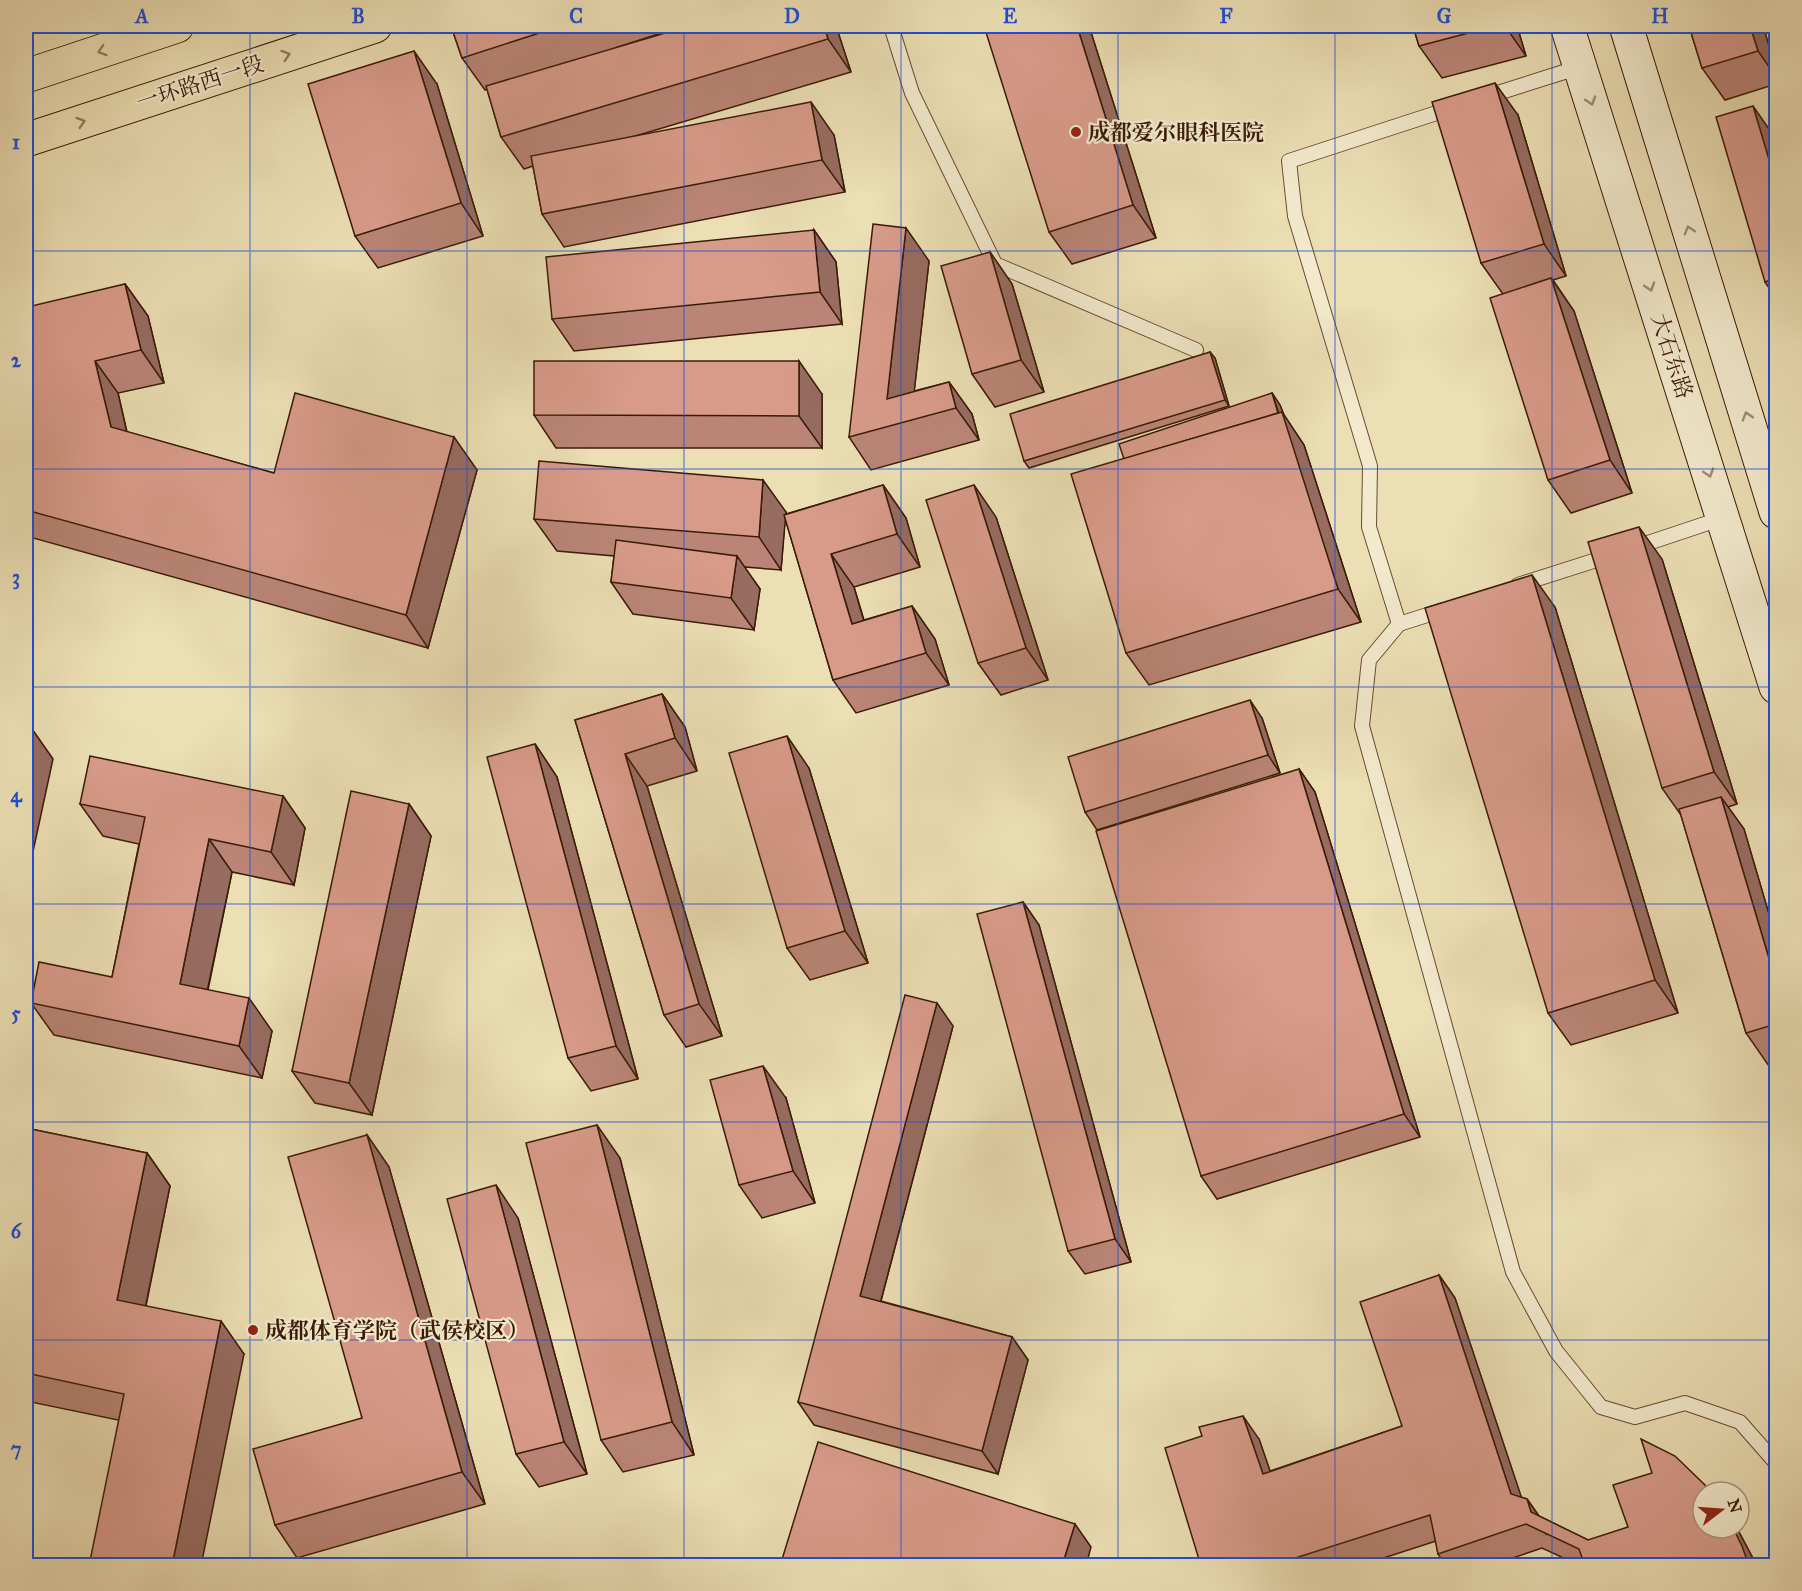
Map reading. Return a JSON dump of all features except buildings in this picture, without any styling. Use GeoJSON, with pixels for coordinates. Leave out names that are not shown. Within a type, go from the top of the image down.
{"type":"FeatureCollection","features":[{"type":"Feature","properties":{"kind":"main road"},"geometry":{"type":"LineString","coordinates":[[26,76],[177,26]]}},
{"type":"Feature","properties":{"kind":"main road","name":"一环路西一段"},"geometry":{"type":"LineString","coordinates":[[26,140],[375,26]]}},
{"type":"Feature","properties":{"kind":"main road","name":"大石东路"},"geometry":{"type":"LineString","coordinates":[[1567,26],[1776,687]]}},
{"type":"Feature","properties":{"kind":"main road"},"geometry":{"type":"LineString","coordinates":[[1626,26],[1776,512]]}},
{"type":"Feature","properties":{"kind":"lane"},"geometry":{"type":"LineString","coordinates":[[891,26],[912,93],[995,264],[1196,350]]}},
{"type":"Feature","properties":{"kind":"lane"},"geometry":{"type":"LineString","coordinates":[[1400,624],[1368,527],[1370,466],[1295,216],[1289,161],[1580,67]]}},
{"type":"Feature","properties":{"kind":"lane"},"geometry":{"type":"LineString","coordinates":[[1500,591],[1724,518]]}},
{"type":"Feature","properties":{"kind":"lane"},"geometry":{"type":"LineString","coordinates":[[1455,606],[1400,624],[1369,660],[1362,726],[1513,1272],[1556,1351],[1601,1407],[1635,1417],[1685,1403],[1740,1422],[1776,1463]]}},
{"type":"Feature","properties":{"kind":"place","name":"成都爱尔眼科医院"},"geometry":{"type":"Point","coordinates":[1076,132]}},
{"type":"Feature","properties":{"kind":"place","name":"成都体育学院（武侯校区）"},"geometry":{"type":"Point","coordinates":[253,1330]}}]}
